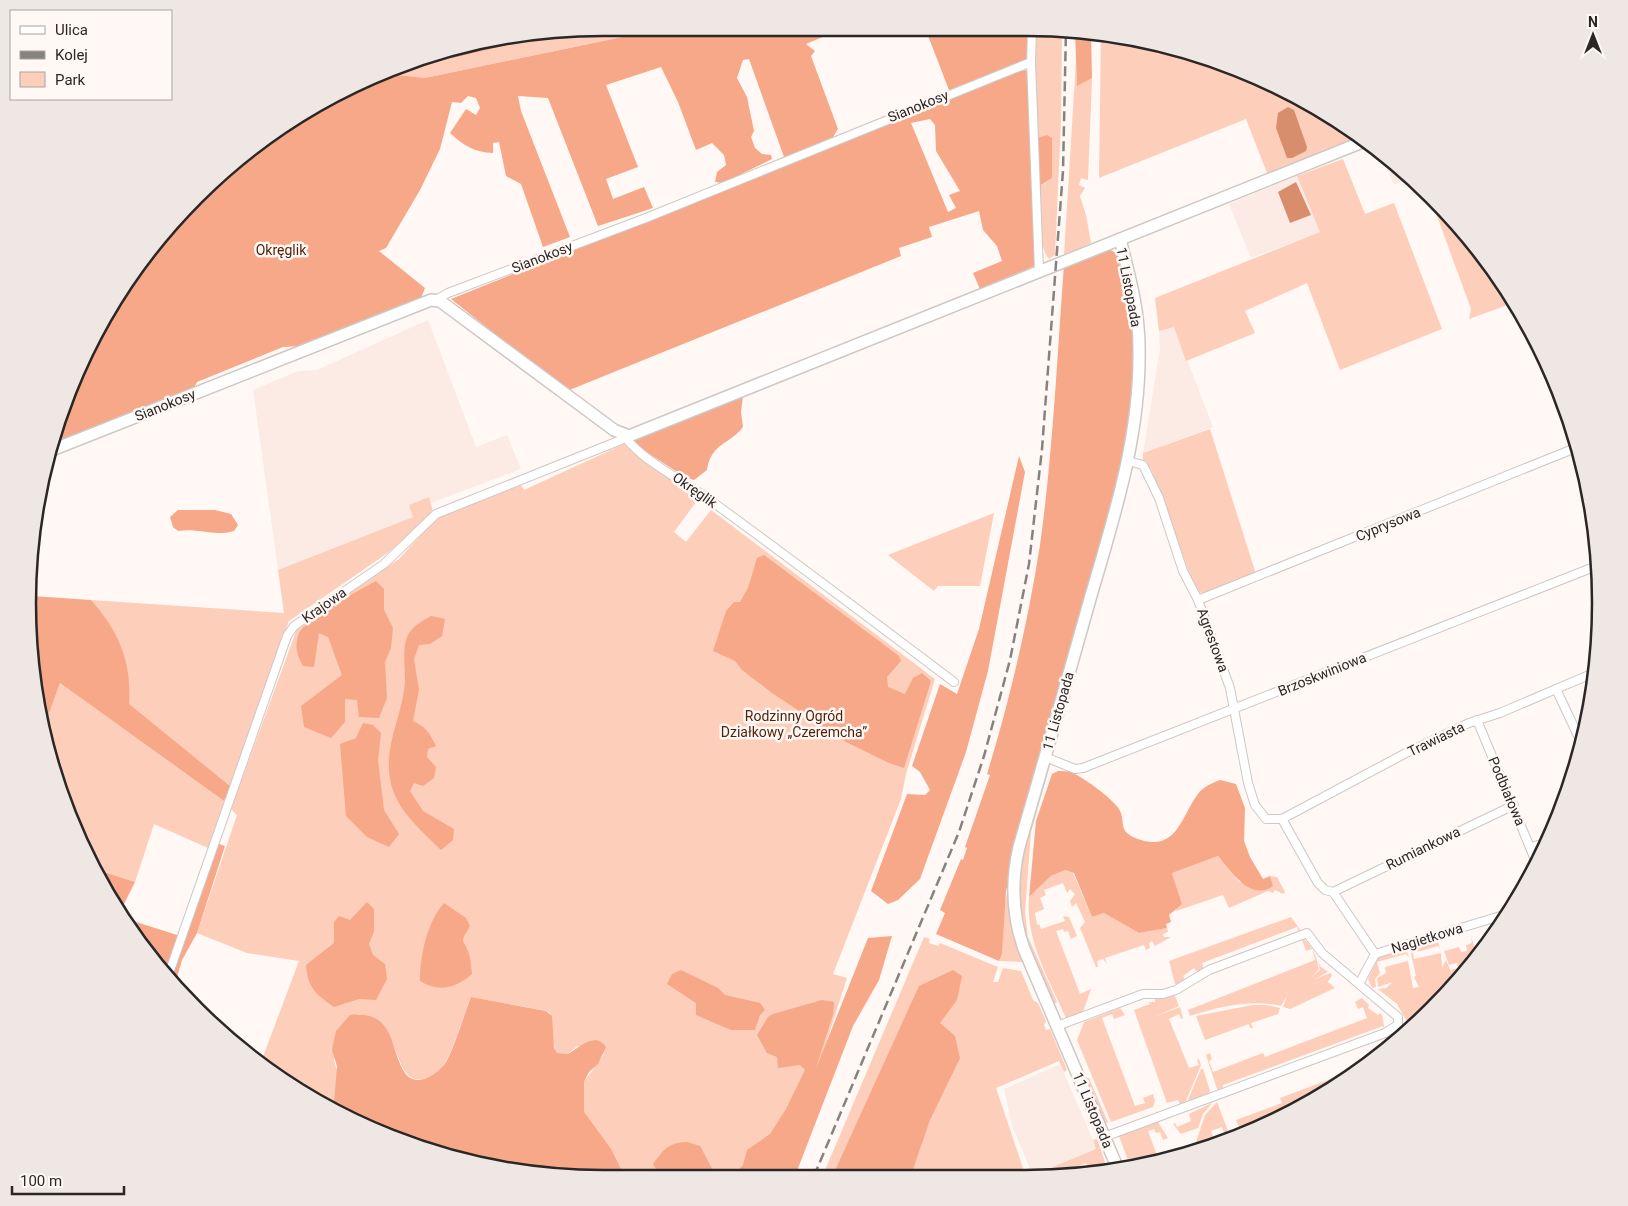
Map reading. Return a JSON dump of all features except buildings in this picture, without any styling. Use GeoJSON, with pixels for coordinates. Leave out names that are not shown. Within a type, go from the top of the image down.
{"type":"FeatureCollection","features":[{"type":"Feature","properties":{"kind":"street"},"geometry":{"type":"LineString","coordinates":[[1032,36],[1031,62],[1038,200],[1039,271]]}},
{"type":"Feature","properties":{"kind":"street","name":"Sianokosy"},"geometry":{"type":"LineString","coordinates":[[58,447],[425,302],[436,300],[448,293],[682,204],[1031,62]]}},
{"type":"Feature","properties":{"kind":"street"},"geometry":{"type":"LineString","coordinates":[[625,437],[1357,144]]}},
{"type":"Feature","properties":{"kind":"street","name":"11 Listopada"},"geometry":{"type":"LineString","coordinates":[[1115,1162],[1022,944],[1014,897],[1017,858],[1114,519],[1128,461],[1136,405],[1139,347],[1135,300],[1120,239]]}},
{"type":"Feature","properties":{"kind":"street","name":"Okręglik"},"geometry":{"type":"LineString","coordinates":[[436,300],[625,437],[635,448],[831,588],[954,682]]}},
{"type":"Feature","properties":{"kind":"street","name":"Krajowa"},"geometry":{"type":"LineString","coordinates":[[170,969],[287,636],[294,626],[384,564],[436,514],[625,437]]}},
{"type":"Feature","properties":{"kind":"street","name":"Cyprysowa"},"geometry":{"type":"LineString","coordinates":[[1198,600],[1570,450]]}},
{"type":"Feature","properties":{"kind":"street","name":"Agrestowa"},"geometry":{"type":"LineString","coordinates":[[1128,461],[1139,463],[1147,471],[1183,572],[1198,600],[1231,692],[1238,736],[1255,806],[1266,819],[1282,819]]}},
{"type":"Feature","properties":{"kind":"street","name":"Brzoskwiniowa"},"geometry":{"type":"LineString","coordinates":[[1045,757],[1075,770],[1083,768],[1591,568]]}},
{"type":"Feature","properties":{"kind":"street","name":"Trawiasta"},"geometry":{"type":"LineString","coordinates":[[1282,819],[1406,753],[1477,720],[1587,676]]}},
{"type":"Feature","properties":{"kind":"street"},"geometry":{"type":"LineString","coordinates":[[1556,689],[1576,732]]}},
{"type":"Feature","properties":{"kind":"street","name":"Podbiałowa"},"geometry":{"type":"LineString","coordinates":[[1477,720],[1533,853]]}},
{"type":"Feature","properties":{"kind":"street","name":"Rumiankowa"},"geometry":{"type":"LineString","coordinates":[[1333,892],[1514,805]]}},
{"type":"Feature","properties":{"kind":"street"},"geometry":{"type":"LineString","coordinates":[[1282,819],[1318,883],[1326,890],[1333,892],[1375,954],[1359,984]]}},
{"type":"Feature","properties":{"kind":"street"},"geometry":{"type":"LineString","coordinates":[[1531,847],[1537,845]]}},
{"type":"Feature","properties":{"kind":"street","name":"Nagietkowa"},"geometry":{"type":"LineString","coordinates":[[1375,954],[1497,917]]}},
{"type":"Feature","properties":{"kind":"street"},"geometry":{"type":"LineString","coordinates":[[1057,1026],[1143,994],[1163,994],[1176,990],[1209,970],[1307,933],[1322,953],[1398,1017],[1396,1028],[1104,1137]]}},
{"type":"Feature","properties":{"kind":"shaded area"},"geometry":{"type":"Polygon","coordinates":[[[1288,107],[1294,110],[1307,147],[1306,151],[1292,158],[1287,158],[1276,128],[1278,113],[1288,107]]]}},
{"type":"Feature","properties":{"kind":"shaded area"},"geometry":{"type":"Polygon","coordinates":[[[1387,167],[1403,181],[1394,185],[1387,167]]]}},
{"type":"Feature","properties":{"kind":"shaded area"},"geometry":{"type":"Polygon","coordinates":[[[1297,176],[1321,232],[1251,258],[1229,204],[1297,176]]]}},
{"type":"Feature","properties":{"kind":"shaded area"},"geometry":{"type":"Polygon","coordinates":[[[1296,182],[1311,215],[1290,223],[1278,192],[1296,182]]]}},
{"type":"Feature","properties":{"kind":"shaded area"},"geometry":{"type":"Polygon","coordinates":[[[428,320],[476,447],[507,435],[521,469],[431,503],[429,497],[413,517],[278,570],[253,390],[298,371],[317,370],[428,320]]]}},
{"type":"Feature","properties":{"kind":"shaded area"},"geometry":{"type":"Polygon","coordinates":[[[1174,326],[1213,427],[1143,453],[1160,349],[1159,331],[1174,326]]]}},
{"type":"Feature","properties":{"kind":"shaded area"},"geometry":{"type":"Polygon","coordinates":[[[1060,1064],[1099,1154],[1067,1168],[1030,1170],[1012,1126],[1004,1089],[1060,1064]]]}},
{"type":"Feature","properties":{"kind":"green space"},"geometry":{"type":"Polygon","coordinates":[[[627,36],[425,78],[397,75],[427,64],[529,41],[566,37],[627,36]]]}},
{"type":"Feature","properties":{"kind":"green space","name":"Okręglik"},"geometry":{"type":"Polygon","coordinates":[[[627,36],[825,36],[806,44],[815,51],[811,56],[838,129],[833,137],[784,157],[749,59],[743,60],[737,78],[747,97],[754,131],[751,137],[755,148],[762,154],[771,155],[772,159],[723,183],[715,182],[717,172],[726,165],[724,155],[712,143],[696,150],[678,102],[661,67],[606,85],[638,167],[606,179],[613,199],[644,187],[653,208],[598,226],[548,98],[518,96],[521,111],[570,237],[543,247],[521,184],[506,176],[499,142],[493,143],[493,153],[480,151],[465,145],[450,133],[466,109],[476,115],[480,108],[476,98],[468,96],[461,103],[452,102],[440,149],[420,190],[386,248],[379,251],[425,288],[421,298],[301,346],[283,347],[197,382],[194,388],[60,441],[79,386],[112,320],[153,258],[202,202],[258,153],[320,112],[397,75],[425,78],[627,36]]]}},
{"type":"Feature","properties":{"kind":"green space"},"geometry":{"type":"Polygon","coordinates":[[[928,36],[1032,36],[1031,58],[949,90],[928,36]]]}},
{"type":"Feature","properties":{"kind":"green space"},"geometry":{"type":"Polygon","coordinates":[[[1032,36],[1062,37],[1061,121],[1055,255],[1049,259],[1045,254],[1043,245],[1040,186],[1052,178],[1031,140],[1032,36]]]}},
{"type":"Feature","properties":{"kind":"green space"},"geometry":{"type":"Polygon","coordinates":[[[1075,38],[1091,40],[1092,78],[1077,86],[1075,38]]]}},
{"type":"Feature","properties":{"kind":"green space"},"geometry":{"type":"Polygon","coordinates":[[[1101,41],[1136,47],[1172,56],[1242,79],[1308,112],[1351,140],[1267,173],[1246,119],[1099,178],[1101,41]]]}},
{"type":"Feature","properties":{"kind":"green space"},"geometry":{"type":"Polygon","coordinates":[[[515,43],[427,64],[492,47],[515,43]]]}},
{"type":"Feature","properties":{"kind":"green space"},"geometry":{"type":"Polygon","coordinates":[[[1076,61],[1077,85],[1092,78],[1088,180],[1081,178],[1079,185],[1085,188],[1080,196],[1086,215],[1091,243],[1064,255],[1076,61]]]}},
{"type":"Feature","properties":{"kind":"green space"},"geometry":{"type":"Polygon","coordinates":[[[1031,70],[1031,140],[1047,135],[1052,138],[1052,178],[1041,185],[1041,196],[1034,201],[1034,266],[980,289],[973,273],[1002,261],[997,246],[983,230],[979,211],[929,227],[932,237],[899,248],[901,256],[567,391],[451,299],[1016,71],[1031,70]],[[930,119],[911,123],[948,212],[956,208],[949,195],[960,191],[936,151],[935,125],[930,119]]]}},
{"type":"Feature","properties":{"kind":"green space"},"geometry":{"type":"Polygon","coordinates":[[[1343,159],[1365,214],[1394,203],[1442,329],[1340,370],[1307,283],[1245,311],[1255,333],[1186,361],[1174,327],[1159,331],[1155,298],[1320,232],[1297,176],[1343,159]]]}},
{"type":"Feature","properties":{"kind":"green space"},"geometry":{"type":"Polygon","coordinates":[[[1436,213],[1475,258],[1507,305],[1469,319],[1471,309],[1436,213]]]}},
{"type":"Feature","properties":{"kind":"green space"},"geometry":{"type":"Polygon","coordinates":[[[1106,249],[1113,251],[1117,255],[1124,281],[1134,344],[1134,387],[1120,477],[1006,891],[1002,954],[999,961],[936,934],[945,913],[940,910],[961,859],[963,860],[967,848],[965,847],[990,775],[987,774],[1011,689],[1030,603],[1040,545],[1048,475],[1064,265],[1106,249]]]}},
{"type":"Feature","properties":{"kind":"green space"},"geometry":{"type":"Polygon","coordinates":[[[743,396],[741,412],[743,427],[716,449],[709,461],[707,470],[694,480],[685,477],[634,444],[634,438],[743,396]]]}},
{"type":"Feature","properties":{"kind":"green space"},"geometry":{"type":"Polygon","coordinates":[[[1210,429],[1255,571],[1251,575],[1205,594],[1196,591],[1151,469],[1143,462],[1143,453],[1210,429]]]}},
{"type":"Feature","properties":{"kind":"green space","name":"Rodzinny Ogród Działkowy „Czeremcha”"},"geometry":{"type":"Polygon","coordinates":[[[624,444],[699,498],[674,532],[686,542],[711,510],[935,679],[906,774],[901,799],[833,974],[847,978],[809,1096],[778,1170],[621,1170],[584,1113],[584,1082],[604,1054],[577,1046],[568,1054],[557,1053],[553,1040],[550,1013],[547,1011],[471,997],[451,1052],[445,1063],[433,1077],[422,1079],[412,1078],[405,1072],[383,1027],[372,1018],[357,1014],[334,1060],[337,1072],[335,1102],[263,1057],[299,961],[247,953],[197,933],[237,815],[231,809],[298,626],[399,559],[436,518],[521,485],[524,490],[624,444]]]}},
{"type":"Feature","properties":{"kind":"green space"},"geometry":{"type":"Polygon","coordinates":[[[1019,456],[1025,472],[988,671],[966,752],[920,879],[898,900],[888,904],[871,891],[907,794],[925,795],[930,790],[920,772],[912,766],[940,684],[957,694],[979,629],[1019,456]]]}},
{"type":"Feature","properties":{"kind":"green space"},"geometry":{"type":"Polygon","coordinates":[[[429,497],[433,512],[389,552],[289,621],[230,786],[128,704],[128,676],[121,649],[109,623],[91,600],[284,613],[278,570],[413,517],[409,505],[429,497]]]}},
{"type":"Feature","properties":{"kind":"green space"},"geometry":{"type":"Polygon","coordinates":[[[178,510],[215,510],[231,514],[238,525],[234,531],[226,533],[178,531],[173,527],[170,517],[178,510]]]}},
{"type":"Feature","properties":{"kind":"green space"},"geometry":{"type":"Polygon","coordinates":[[[994,513],[980,586],[938,586],[934,591],[888,555],[994,513]]]}},
{"type":"Feature","properties":{"kind":"green space"},"geometry":{"type":"Polygon","coordinates":[[[764,555],[899,656],[901,661],[887,677],[888,687],[905,694],[913,678],[922,673],[931,681],[904,768],[889,763],[846,742],[772,693],[742,670],[735,661],[713,651],[726,611],[734,602],[740,602],[748,588],[757,558],[764,555]]]}},
{"type":"Feature","properties":{"kind":"green space"},"geometry":{"type":"Polygon","coordinates":[[[376,581],[384,589],[384,610],[393,628],[391,648],[385,662],[387,698],[379,718],[359,717],[357,700],[345,699],[345,722],[331,738],[304,727],[301,706],[342,675],[328,637],[319,633],[314,667],[303,666],[297,650],[297,638],[304,627],[312,620],[376,581]]]}},
{"type":"Feature","properties":{"kind":"green space"},"geometry":{"type":"Polygon","coordinates":[[[36,596],[91,600],[109,624],[122,648],[128,675],[129,704],[230,786],[224,801],[60,683],[48,717],[37,640],[36,596]]]}},
{"type":"Feature","properties":{"kind":"green space"},"geometry":{"type":"Polygon","coordinates":[[[431,616],[445,619],[442,636],[430,644],[419,645],[414,659],[419,690],[413,721],[427,731],[436,746],[428,749],[427,757],[436,767],[434,778],[423,786],[414,783],[410,791],[423,811],[454,829],[453,840],[441,850],[417,827],[397,800],[390,779],[389,766],[392,742],[404,694],[404,651],[406,640],[415,626],[431,616]]]}},
{"type":"Feature","properties":{"kind":"green space"},"geometry":{"type":"Polygon","coordinates":[[[60,683],[224,801],[208,848],[154,824],[135,882],[105,872],[79,820],[66,785],[48,717],[60,683]]]}},
{"type":"Feature","properties":{"kind":"green space"},"geometry":{"type":"Polygon","coordinates":[[[363,723],[373,725],[381,733],[378,760],[384,810],[399,834],[389,847],[367,837],[346,816],[340,744],[356,738],[363,723]]]}},
{"type":"Feature","properties":{"kind":"green space"},"geometry":{"type":"Polygon","coordinates":[[[1050,765],[1031,832],[1025,912],[1028,937],[1057,1002],[1054,1004],[1034,958],[1025,929],[1020,888],[1021,867],[1025,847],[1048,766],[1050,765]]]}},
{"type":"Feature","properties":{"kind":"green space"},"geometry":{"type":"Polygon","coordinates":[[[1058,771],[1067,771],[1075,774],[1096,788],[1119,809],[1123,826],[1128,834],[1141,840],[1153,842],[1171,836],[1183,820],[1192,802],[1205,787],[1220,780],[1236,784],[1245,808],[1244,841],[1250,857],[1263,879],[1270,876],[1273,886],[1265,890],[1249,887],[1235,876],[1218,856],[1172,873],[1182,904],[1169,915],[1171,922],[1166,924],[1167,928],[1139,933],[1104,913],[1092,917],[1074,873],[1065,870],[1051,876],[1029,897],[1036,821],[1052,774],[1058,771]]]}},
{"type":"Feature","properties":{"kind":"green space"},"geometry":{"type":"Polygon","coordinates":[[[216,843],[225,846],[197,933],[182,960],[177,977],[171,970],[216,843]]]}},
{"type":"Feature","properties":{"kind":"green space"},"geometry":{"type":"Polygon","coordinates":[[[1218,856],[1239,882],[1273,886],[1270,876],[1277,877],[1285,892],[1283,894],[1275,890],[1273,893],[1268,891],[1229,908],[1223,895],[1176,911],[1175,908],[1182,904],[1172,873],[1218,856]]]}},
{"type":"Feature","properties":{"kind":"green space"},"geometry":{"type":"Polygon","coordinates":[[[1065,870],[1073,873],[1092,917],[1104,913],[1139,933],[1167,928],[1168,932],[1163,934],[1164,937],[1171,937],[1155,946],[1152,941],[1149,943],[1150,948],[1146,950],[1144,945],[1105,958],[1107,964],[1103,959],[1097,961],[1098,967],[1096,967],[1080,928],[1085,922],[1076,903],[1072,907],[1070,901],[1075,894],[1070,889],[1067,893],[1063,883],[1044,890],[1046,895],[1040,898],[1044,909],[1035,913],[1037,925],[1039,924],[1041,929],[1065,921],[1063,916],[1069,917],[1077,936],[1071,939],[1068,931],[1064,932],[1063,929],[1056,931],[1080,994],[1091,989],[1083,1012],[1068,1018],[1066,1018],[1034,944],[1029,913],[1029,897],[1051,876],[1065,870]]]}},
{"type":"Feature","properties":{"kind":"green space"},"geometry":{"type":"Polygon","coordinates":[[[105,872],[135,882],[124,905],[105,872]]]}},
{"type":"Feature","properties":{"kind":"green space"},"geometry":{"type":"Polygon","coordinates":[[[1009,886],[1013,931],[1023,962],[999,961],[1002,954],[1004,906],[1009,886]]]}},
{"type":"Feature","properties":{"kind":"green space"},"geometry":{"type":"Polygon","coordinates":[[[367,902],[374,909],[374,931],[369,944],[373,955],[385,964],[387,979],[376,1000],[359,999],[334,1007],[314,990],[309,980],[306,965],[334,943],[334,922],[339,916],[350,920],[367,902]]]}},
{"type":"Feature","properties":{"kind":"green space"},"geometry":{"type":"Polygon","coordinates":[[[444,903],[466,918],[470,926],[463,941],[469,954],[472,974],[454,986],[441,988],[427,985],[420,981],[420,971],[429,929],[444,903]]]}},
{"type":"Feature","properties":{"kind":"green space"},"geometry":{"type":"Polygon","coordinates":[[[1291,917],[1301,931],[1299,932],[1297,927],[1202,963],[1204,969],[1199,974],[1194,968],[1183,976],[1186,981],[1182,985],[1175,984],[1169,961],[1291,917]]]}},
{"type":"Feature","properties":{"kind":"green space"},"geometry":{"type":"Polygon","coordinates":[[[134,921],[180,936],[169,968],[134,921]]]}},
{"type":"Feature","properties":{"kind":"green space"},"geometry":{"type":"Polygon","coordinates":[[[892,936],[879,980],[853,1026],[797,1170],[738,1170],[743,1165],[747,1150],[770,1134],[786,1109],[805,1070],[800,1065],[778,1068],[777,1057],[767,1053],[757,1035],[768,1017],[773,1014],[822,1000],[834,1002],[833,1015],[815,1071],[868,938],[892,936]]]}},
{"type":"Feature","properties":{"kind":"green space"},"geometry":{"type":"Polygon","coordinates":[[[1471,936],[1475,948],[1451,977],[1407,1022],[1397,1004],[1378,989],[1386,988],[1393,982],[1378,987],[1377,978],[1386,973],[1385,967],[1408,961],[1413,988],[1419,987],[1414,977],[1416,976],[1410,949],[1438,941],[1440,949],[1438,946],[1413,953],[1414,959],[1441,953],[1442,968],[1446,960],[1452,974],[1451,970],[1458,968],[1457,963],[1449,965],[1444,951],[1459,947],[1461,952],[1467,951],[1466,945],[1472,943],[1471,936]]]}},
{"type":"Feature","properties":{"kind":"green space"},"geometry":{"type":"Polygon","coordinates":[[[924,937],[930,939],[929,943],[938,946],[940,943],[998,967],[993,982],[998,982],[1003,968],[1021,971],[1033,1000],[1038,1003],[1046,1021],[1044,1025],[1046,1030],[1050,1029],[1067,1070],[1064,1072],[1059,1061],[996,1088],[1024,1170],[825,1170],[924,937]]]}},
{"type":"Feature","properties":{"kind":"green space"},"geometry":{"type":"Polygon","coordinates":[[[1302,940],[1305,940],[1312,949],[1306,951],[1302,940]]]}},
{"type":"Feature","properties":{"kind":"green space"},"geometry":{"type":"Polygon","coordinates":[[[1312,949],[1319,969],[1312,977],[1320,970],[1318,959],[1320,966],[1328,972],[1313,980],[1330,973],[1332,975],[1328,982],[1335,988],[1290,1009],[1283,1007],[1287,996],[1281,1006],[1258,1003],[1235,1005],[1190,1016],[1188,1010],[1315,960],[1312,949]]]}},
{"type":"Feature","properties":{"kind":"green space"},"geometry":{"type":"Polygon","coordinates":[[[1403,950],[1407,952],[1409,957],[1406,954],[1377,962],[1380,973],[1375,979],[1376,987],[1372,988],[1368,979],[1378,958],[1403,950]]]}},
{"type":"Feature","properties":{"kind":"green space"},"geometry":{"type":"Polygon","coordinates":[[[681,970],[718,988],[725,995],[760,1003],[765,1010],[760,1015],[755,1030],[731,1030],[696,1015],[696,1003],[667,984],[672,974],[681,970]]]}},
{"type":"Feature","properties":{"kind":"green space"},"geometry":{"type":"Polygon","coordinates":[[[953,970],[962,976],[957,1000],[940,1023],[955,1036],[960,1058],[930,1120],[913,1170],[835,1170],[919,986],[953,970]]]}},
{"type":"Feature","properties":{"kind":"green space"},"geometry":{"type":"Polygon","coordinates":[[[1175,996],[1179,1006],[1154,1017],[1180,1007],[1183,1018],[1181,1019],[1179,1014],[1169,1019],[1189,1068],[1199,1065],[1197,1060],[1199,1059],[1201,1065],[1185,1103],[1180,1105],[1178,1100],[1167,1103],[1134,1010],[1150,1004],[1149,1002],[1155,1002],[1155,999],[1175,996]]]}},
{"type":"Feature","properties":{"kind":"green space"},"geometry":{"type":"Polygon","coordinates":[[[471,997],[546,1011],[552,1016],[554,1048],[557,1053],[568,1054],[587,1042],[597,1040],[602,1042],[606,1047],[598,1064],[589,1072],[584,1082],[584,1112],[611,1149],[622,1170],[566,1169],[492,1159],[421,1140],[386,1127],[334,1101],[337,1066],[332,1050],[336,1031],[350,1015],[365,1015],[376,1019],[383,1025],[389,1033],[405,1073],[415,1080],[427,1078],[443,1067],[456,1039],[471,997]]]}},
{"type":"Feature","properties":{"kind":"green space"},"geometry":{"type":"Polygon","coordinates":[[[1362,998],[1369,1005],[1368,1008],[1378,1015],[1380,1013],[1382,1015],[1385,1031],[1383,1026],[1223,1085],[1222,1091],[1217,1089],[1206,1055],[1210,1053],[1212,1059],[1209,1061],[1213,1072],[1263,1053],[1265,1057],[1367,1018],[1363,1007],[1358,1009],[1355,1002],[1362,998]]]}},
{"type":"Feature","properties":{"kind":"green space"},"geometry":{"type":"Polygon","coordinates":[[[1253,1005],[1280,1008],[1278,1014],[1251,1023],[1253,1028],[1250,1028],[1249,1024],[1205,1040],[1196,1016],[1253,1005]]]}},
{"type":"Feature","properties":{"kind":"green space"},"geometry":{"type":"Polygon","coordinates":[[[1120,1008],[1125,1015],[1114,1019],[1112,1014],[1102,1018],[1135,1106],[1145,1103],[1143,1098],[1153,1094],[1155,1101],[1153,1107],[1111,1122],[1077,1040],[1084,1022],[1120,1008]]]}},
{"type":"Feature","properties":{"kind":"green space"},"geometry":{"type":"Polygon","coordinates":[[[1201,1069],[1203,1069],[1210,1091],[1208,1094],[1187,1102],[1201,1069]]]}},
{"type":"Feature","properties":{"kind":"green space"},"geometry":{"type":"Polygon","coordinates":[[[1085,1078],[1089,1078],[1108,1122],[1105,1124],[1085,1078]]]}},
{"type":"Feature","properties":{"kind":"green space"},"geometry":{"type":"Polygon","coordinates":[[[1334,1078],[1276,1111],[1239,1128],[1236,1120],[1282,1103],[1280,1098],[1334,1078]]]}},
{"type":"Feature","properties":{"kind":"green space"},"geometry":{"type":"Polygon","coordinates":[[[1217,1102],[1228,1131],[1224,1133],[1222,1127],[1211,1131],[1213,1138],[1196,1143],[1205,1115],[1217,1102]]]}},
{"type":"Feature","properties":{"kind":"green space"},"geometry":{"type":"Polygon","coordinates":[[[1212,1103],[1203,1114],[1198,1128],[1181,1134],[1173,1124],[1175,1123],[1177,1127],[1191,1121],[1189,1114],[1212,1103]]]}},
{"type":"Feature","properties":{"kind":"green space"},"geometry":{"type":"Polygon","coordinates":[[[1158,1122],[1168,1138],[1163,1140],[1160,1132],[1156,1133],[1154,1129],[1148,1131],[1156,1154],[1128,1160],[1119,1136],[1158,1122]]]}},
{"type":"Feature","properties":{"kind":"green space"},"geometry":{"type":"Polygon","coordinates":[[[1097,1139],[1106,1164],[1088,1166],[1086,1163],[1077,1167],[1048,1169],[1096,1149],[1093,1140],[1097,1139]]]}},
{"type":"Feature","properties":{"kind":"green space"},"geometry":{"type":"Polygon","coordinates":[[[687,1142],[700,1146],[713,1170],[657,1170],[653,1164],[664,1151],[671,1145],[687,1142]]]}},
{"type":"Feature","properties":{"kind":"railway"},"geometry":{"type":"LineString","coordinates":[[817,1170],[959,832],[984,756],[1010,660],[1029,564],[1042,449],[1063,171],[1066,37]]}}]}
